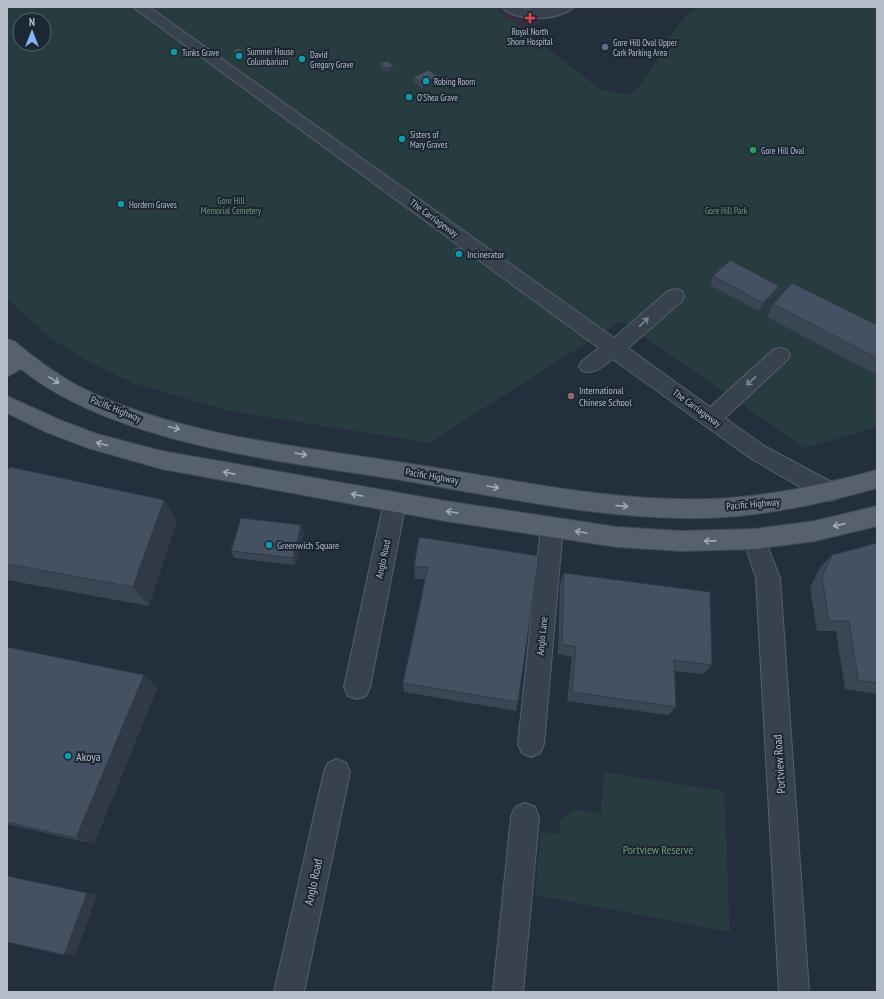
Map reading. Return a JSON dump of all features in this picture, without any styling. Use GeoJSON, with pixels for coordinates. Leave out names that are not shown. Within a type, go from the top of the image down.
{"type":"FeatureCollection","features":[{"type":"Feature","properties":{"kind":"main road","name":"Pacific Highway"},"geometry":{"type":"LineString","coordinates":[[12,357],[90,399],[141,420],[172,428],[279,451],[610,505],[664,508],[761,504],[789,501],[877,479]]}},
{"type":"Feature","properties":{"kind":"main road"},"geometry":{"type":"LineString","coordinates":[[7,404],[52,426],[95,442],[162,460],[395,502],[617,537],[682,541],[754,539],[815,530],[877,516]]}},
{"type":"Feature","properties":{"kind":"street","name":"The Carriageway"},"geometry":{"type":"LineString","coordinates":[[140,7],[615,348],[757,452],[829,492]]}},
{"type":"Feature","properties":{"kind":"street"},"geometry":{"type":"LineString","coordinates":[[509,7],[522,13],[532,14],[548,14],[566,7]]}},
{"type":"Feature","properties":{"kind":"street"},"geometry":{"type":"LineString","coordinates":[[590,366],[615,348],[676,296]]}},
{"type":"Feature","properties":{"kind":"street"},"geometry":{"type":"LineString","coordinates":[[711,418],[780,355]]}},
{"type":"Feature","properties":{"kind":"street","name":"Anglo Road"},"geometry":{"type":"LineString","coordinates":[[357,687],[395,502]]}},
{"type":"Feature","properties":{"kind":"street","name":"Anglo Lane"},"geometry":{"type":"LineString","coordinates":[[531,744],[552,527]]}},
{"type":"Feature","properties":{"kind":"street","name":"Portview Road"},"geometry":{"type":"LineString","coordinates":[[754,539],[768,578],[794,992]]}},
{"type":"Feature","properties":{"kind":"street","name":"Anglo Road"},"geometry":{"type":"LineString","coordinates":[[289,992],[337,772]]}},
{"type":"Feature","properties":{"kind":"street"},"geometry":{"type":"LineString","coordinates":[[508,992],[525,817]]}},
{"type":"Feature","properties":{"kind":"shaded area","name":"Royal North Shore Hospital"},"geometry":{"type":"Polygon","coordinates":[[[494,7],[584,7],[522,29],[494,7]]]}},
{"type":"Feature","properties":{"kind":"green space","name":"Gore Hill Memorial Cemetery"},"geometry":{"type":"Polygon","coordinates":[[[7,7],[494,7],[600,89],[628,95],[639,86],[661,55],[667,39],[689,12],[698,7],[877,7],[877,423],[871,429],[805,448],[621,321],[429,443],[225,410],[136,384],[89,362],[50,338],[7,298],[7,7]]]}},
{"type":"Feature","properties":{"kind":"green space","name":"Portview Reserve"},"geometry":{"type":"Polygon","coordinates":[[[604,772],[724,791],[730,932],[535,895],[541,832],[561,834],[560,821],[572,809],[601,813],[604,772]]]}},
{"type":"Feature","properties":{"kind":"building"},"geometry":{"type":"Polygon","coordinates":[[[238,48],[243,51],[237,54],[232,52],[238,48]]]}},
{"type":"Feature","properties":{"kind":"building"},"geometry":{"type":"Polygon","coordinates":[[[387,61],[394,66],[387,68],[380,63],[387,61]]]}},
{"type":"Feature","properties":{"kind":"building"},"geometry":{"type":"Polygon","coordinates":[[[428,70],[438,76],[423,84],[413,77],[428,70]]]}},
{"type":"Feature","properties":{"kind":"building"},"geometry":{"type":"Polygon","coordinates":[[[460,246],[465,249],[458,254],[453,250],[460,246]]]}},
{"type":"Feature","properties":{"kind":"building"},"geometry":{"type":"Polygon","coordinates":[[[730,260],[779,286],[763,303],[713,276],[730,260]]]}},
{"type":"Feature","properties":{"kind":"building"},"geometry":{"type":"Polygon","coordinates":[[[792,283],[877,325],[877,358],[773,304],[792,283]]]}},
{"type":"Feature","properties":{"kind":"building"},"geometry":{"type":"Polygon","coordinates":[[[10,467],[164,500],[133,587],[7,564],[7,472],[10,467]]]}},
{"type":"Feature","properties":{"kind":"building","name":"Greenwich Square"},"geometry":{"type":"Polygon","coordinates":[[[241,518],[301,525],[293,558],[231,551],[241,518]]]}},
{"type":"Feature","properties":{"kind":"building"},"geometry":{"type":"Polygon","coordinates":[[[419,537],[539,556],[518,702],[403,683],[428,567],[414,567],[419,537]]]}},
{"type":"Feature","properties":{"kind":"building"},"geometry":{"type":"Polygon","coordinates":[[[877,543],[877,683],[858,680],[849,621],[829,621],[822,577],[832,555],[877,543]]]}},
{"type":"Feature","properties":{"kind":"building"},"geometry":{"type":"Polygon","coordinates":[[[564,573],[710,592],[712,665],[674,660],[676,707],[572,692],[576,647],[562,644],[564,573]]]}},
{"type":"Feature","properties":{"kind":"building","name":"Akoya"},"geometry":{"type":"Polygon","coordinates":[[[7,647],[144,675],[76,838],[7,822],[7,647]]]}},
{"type":"Feature","properties":{"kind":"building"},"geometry":{"type":"Polygon","coordinates":[[[7,876],[87,893],[64,955],[7,942],[7,876]]]}},
{"type":"Feature","properties":{"kind":"place","name":"Royal North Shore Hospital"},"geometry":{"type":"Point","coordinates":[530,18]}},
{"type":"Feature","properties":{"kind":"place","name":"Gore Hill Oval Upper Cark Parking Area"},"geometry":{"type":"Point","coordinates":[605,47]}},
{"type":"Feature","properties":{"kind":"place","name":"Tunks Grave"},"geometry":{"type":"Point","coordinates":[174,52]}},
{"type":"Feature","properties":{"kind":"place","name":"Summer House Columbarium"},"geometry":{"type":"Point","coordinates":[239,56]}},
{"type":"Feature","properties":{"kind":"place","name":"David Gregory Grave"},"geometry":{"type":"Point","coordinates":[302,59]}},
{"type":"Feature","properties":{"kind":"place","name":"Robing Room"},"geometry":{"type":"Point","coordinates":[426,81]}},
{"type":"Feature","properties":{"kind":"place","name":"O'Shea Grave"},"geometry":{"type":"Point","coordinates":[409,97]}},
{"type":"Feature","properties":{"kind":"place","name":"Sisters of Mary Graves"},"geometry":{"type":"Point","coordinates":[402,139]}},
{"type":"Feature","properties":{"kind":"place","name":"Gore Hill Oval"},"geometry":{"type":"Point","coordinates":[753,150]}},
{"type":"Feature","properties":{"kind":"place","name":"Hordern Graves"},"geometry":{"type":"Point","coordinates":[121,204]}},
{"type":"Feature","properties":{"kind":"place","name":"Incinerator"},"geometry":{"type":"Point","coordinates":[459,254]}},
{"type":"Feature","properties":{"kind":"place","name":"International Chinese School"},"geometry":{"type":"Point","coordinates":[571,396]}},
{"type":"Feature","properties":{"kind":"place","name":"Greenwich Square"},"geometry":{"type":"Point","coordinates":[269,545]}},
{"type":"Feature","properties":{"kind":"place","name":"Akoya"},"geometry":{"type":"Point","coordinates":[68,756]}},
{"type":"Feature","properties":{"kind":"park label","name":"Gore Hill Park"},"geometry":{"type":"Point","coordinates":[726,210]}}]}
